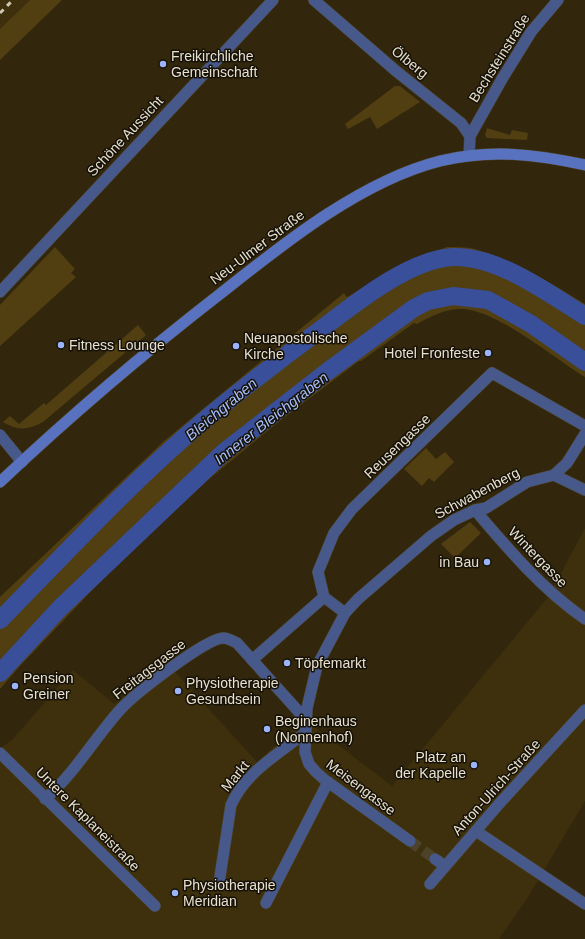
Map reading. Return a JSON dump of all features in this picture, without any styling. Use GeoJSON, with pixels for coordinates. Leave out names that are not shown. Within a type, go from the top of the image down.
{"type":"FeatureCollection","features":[{"type":"Feature","properties":{"kind":"main road","name":"Neu-Ulmer Straße"},"geometry":{"type":"LineString","coordinates":[[0,482],[82,407],[244,274],[319,220],[378,185],[400,175],[441,161],[469,156],[501,153],[530,154],[585,165]]}},
{"type":"Feature","properties":{"kind":"street","name":"Schöne Aussicht"},"geometry":{"type":"LineString","coordinates":[[0,292],[273,0]]}},
{"type":"Feature","properties":{"kind":"street","name":"Ölberg"},"geometry":{"type":"LineString","coordinates":[[314,0],[396,71],[461,123],[470,136]]}},
{"type":"Feature","properties":{"kind":"street","name":"Bechsteinstraße"},"geometry":{"type":"LineString","coordinates":[[470,136],[531,32],[558,0]]}},
{"type":"Feature","properties":{"kind":"street"},"geometry":{"type":"LineString","coordinates":[[469,156],[470,136]]}},
{"type":"Feature","properties":{"kind":"street","name":"Reusengasse"},"geometry":{"type":"LineString","coordinates":[[324,597],[318,572],[334,533],[352,509],[492,373],[585,426]]}},
{"type":"Feature","properties":{"kind":"street","name":"Schwabenberg"},"geometry":{"type":"LineString","coordinates":[[305,729],[307,708],[317,666],[345,613],[358,599],[431,536],[454,520],[475,510],[486,508],[527,482],[554,475],[567,463],[585,434]]}},
{"type":"Feature","properties":{"kind":"street"},"geometry":{"type":"LineString","coordinates":[[0,435],[22,462]]}},
{"type":"Feature","properties":{"kind":"street"},"geometry":{"type":"LineString","coordinates":[[554,475],[585,490]]}},
{"type":"Feature","properties":{"kind":"street","name":"Wintergasse"},"geometry":{"type":"LineString","coordinates":[[475,510],[522,565],[560,601],[585,619]]}},
{"type":"Feature","properties":{"kind":"street"},"geometry":{"type":"LineString","coordinates":[[252,660],[324,597],[345,613]]}},
{"type":"Feature","properties":{"kind":"street","name":"Freitagsgasse"},"geometry":{"type":"LineString","coordinates":[[45,799],[62,784],[120,710],[141,691],[185,658],[222,638],[237,643],[298,712],[305,729]]}},
{"type":"Feature","properties":{"kind":"street","name":"Anton-Ulrich-Straße"},"geometry":{"type":"LineString","coordinates":[[430,884],[585,710]]}},
{"type":"Feature","properties":{"kind":"street","name":"Meisengasse"},"geometry":{"type":"LineString","coordinates":[[305,729],[305,752],[309,764],[316,772],[410,841]]}},
{"type":"Feature","properties":{"kind":"street","name":"Markt"},"geometry":{"type":"LineString","coordinates":[[218,883],[231,805],[236,795],[255,772],[305,729]]}},
{"type":"Feature","properties":{"kind":"street","name":"Untere Kaplaneistraße"},"geometry":{"type":"LineString","coordinates":[[0,752],[45,799],[155,906]]}},
{"type":"Feature","properties":{"kind":"street"},"geometry":{"type":"LineString","coordinates":[[266,903],[328,782]]}},
{"type":"Feature","properties":{"kind":"street"},"geometry":{"type":"LineString","coordinates":[[476,831],[585,904]]}},
{"type":"Feature","properties":{"kind":"street"},"geometry":{"type":"LineString","coordinates":[[435,859],[445,866]]}},
{"type":"Feature","properties":{"kind":"shaded area"},"geometry":{"type":"Polygon","coordinates":[[[0,0],[30,0],[0,29],[0,0]]]}},
{"type":"Feature","properties":{"kind":"shaded area"},"geometry":{"type":"Polygon","coordinates":[[[30,0],[62,0],[0,60],[0,29],[30,0]]]}},
{"type":"Feature","properties":{"kind":"shaded area"},"geometry":{"type":"Polygon","coordinates":[[[395,86],[400,86],[420,102],[377,129],[370,117],[348,129],[345,124],[395,86]]]}},
{"type":"Feature","properties":{"kind":"shaded area"},"geometry":{"type":"Polygon","coordinates":[[[487,128],[510,135],[512,130],[528,133],[527,140],[487,138],[485,135],[487,128]]]}},
{"type":"Feature","properties":{"kind":"shaded area"},"geometry":{"type":"Polygon","coordinates":[[[55,247],[75,269],[71,273],[76,277],[0,346],[0,305],[55,247]]]}},
{"type":"Feature","properties":{"kind":"shaded area"},"geometry":{"type":"Polygon","coordinates":[[[447,247],[471,248],[501,258],[530,272],[585,304],[585,377],[509,326],[477,312],[463,309],[445,311],[433,315],[417,324],[414,323],[359,361],[282,419],[209,479],[99,583],[0,689],[0,597],[164,441],[344,293],[347,297],[411,260],[447,247]]]}},
{"type":"Feature","properties":{"kind":"shaded area"},"geometry":{"type":"Polygon","coordinates":[[[138,325],[146,335],[43,422],[32,427],[18,428],[3,422],[10,416],[19,424],[44,403],[46,405],[138,325]]]}},
{"type":"Feature","properties":{"kind":"shaded area"},"geometry":{"type":"Polygon","coordinates":[[[426,448],[436,459],[445,452],[454,462],[434,482],[429,478],[422,486],[404,469],[426,448]]]}},
{"type":"Feature","properties":{"kind":"shaded area"},"geometry":{"type":"Polygon","coordinates":[[[470,522],[481,533],[455,558],[441,544],[470,522]]]}},
{"type":"Feature","properties":{"kind":"shaded area"},"geometry":{"type":"Polygon","coordinates":[[[585,528],[585,801],[528,897],[499,939],[0,939],[0,748],[12,740],[73,670],[114,704],[167,663],[257,762],[304,719],[392,786],[549,596],[585,528]]]}},
{"type":"Feature","properties":{"kind":"waterway","name":"Bleichgraben"},"geometry":{"type":"LineString","coordinates":[[0,620],[74,544],[175,445],[263,373],[352,306],[401,274],[418,266],[452,257],[469,258],[487,262],[522,277],[585,316]]}},
{"type":"Feature","properties":{"kind":"waterway","name":"Innerer Bleichgraben"},"geometry":{"type":"LineString","coordinates":[[0,673],[60,608],[224,452],[328,371],[414,308],[428,301],[453,296],[488,300],[531,324],[585,362]]}},
{"type":"Feature","properties":{"kind":"tunnel"},"geometry":{"type":"LineString","coordinates":[[410,841],[435,859]]}},
{"type":"Feature","properties":{"kind":"railway"},"geometry":{"type":"LineString","coordinates":[[0,13],[13,0]]}},
{"type":"Feature","properties":{"kind":"place","name":"Freikirchliche Gemeinschaft"},"geometry":{"type":"Point","coordinates":[163,64]}},
{"type":"Feature","properties":{"kind":"place","name":"Fitness Lounge"},"geometry":{"type":"Point","coordinates":[61,345]}},
{"type":"Feature","properties":{"kind":"place","name":"Neuapostolische Kirche"},"geometry":{"type":"Point","coordinates":[236,346]}},
{"type":"Feature","properties":{"kind":"place","name":"Hotel Fronfeste"},"geometry":{"type":"Point","coordinates":[488,353]}},
{"type":"Feature","properties":{"kind":"place","name":"in Bau"},"geometry":{"type":"Point","coordinates":[487,562]}},
{"type":"Feature","properties":{"kind":"place","name":"Töpfemarkt"},"geometry":{"type":"Point","coordinates":[287,663]}},
{"type":"Feature","properties":{"kind":"place","name":"Pension Greiner"},"geometry":{"type":"Point","coordinates":[15,686]}},
{"type":"Feature","properties":{"kind":"place","name":"Physiotherapie Gesundsein"},"geometry":{"type":"Point","coordinates":[178,691]}},
{"type":"Feature","properties":{"kind":"place","name":"Beginenhaus (Nonnenhof)"},"geometry":{"type":"Point","coordinates":[267,729]}},
{"type":"Feature","properties":{"kind":"place","name":"Platz an der Kapelle"},"geometry":{"type":"Point","coordinates":[474,765]}},
{"type":"Feature","properties":{"kind":"place","name":"Physiotherapie Meridian"},"geometry":{"type":"Point","coordinates":[175,893]}}]}
